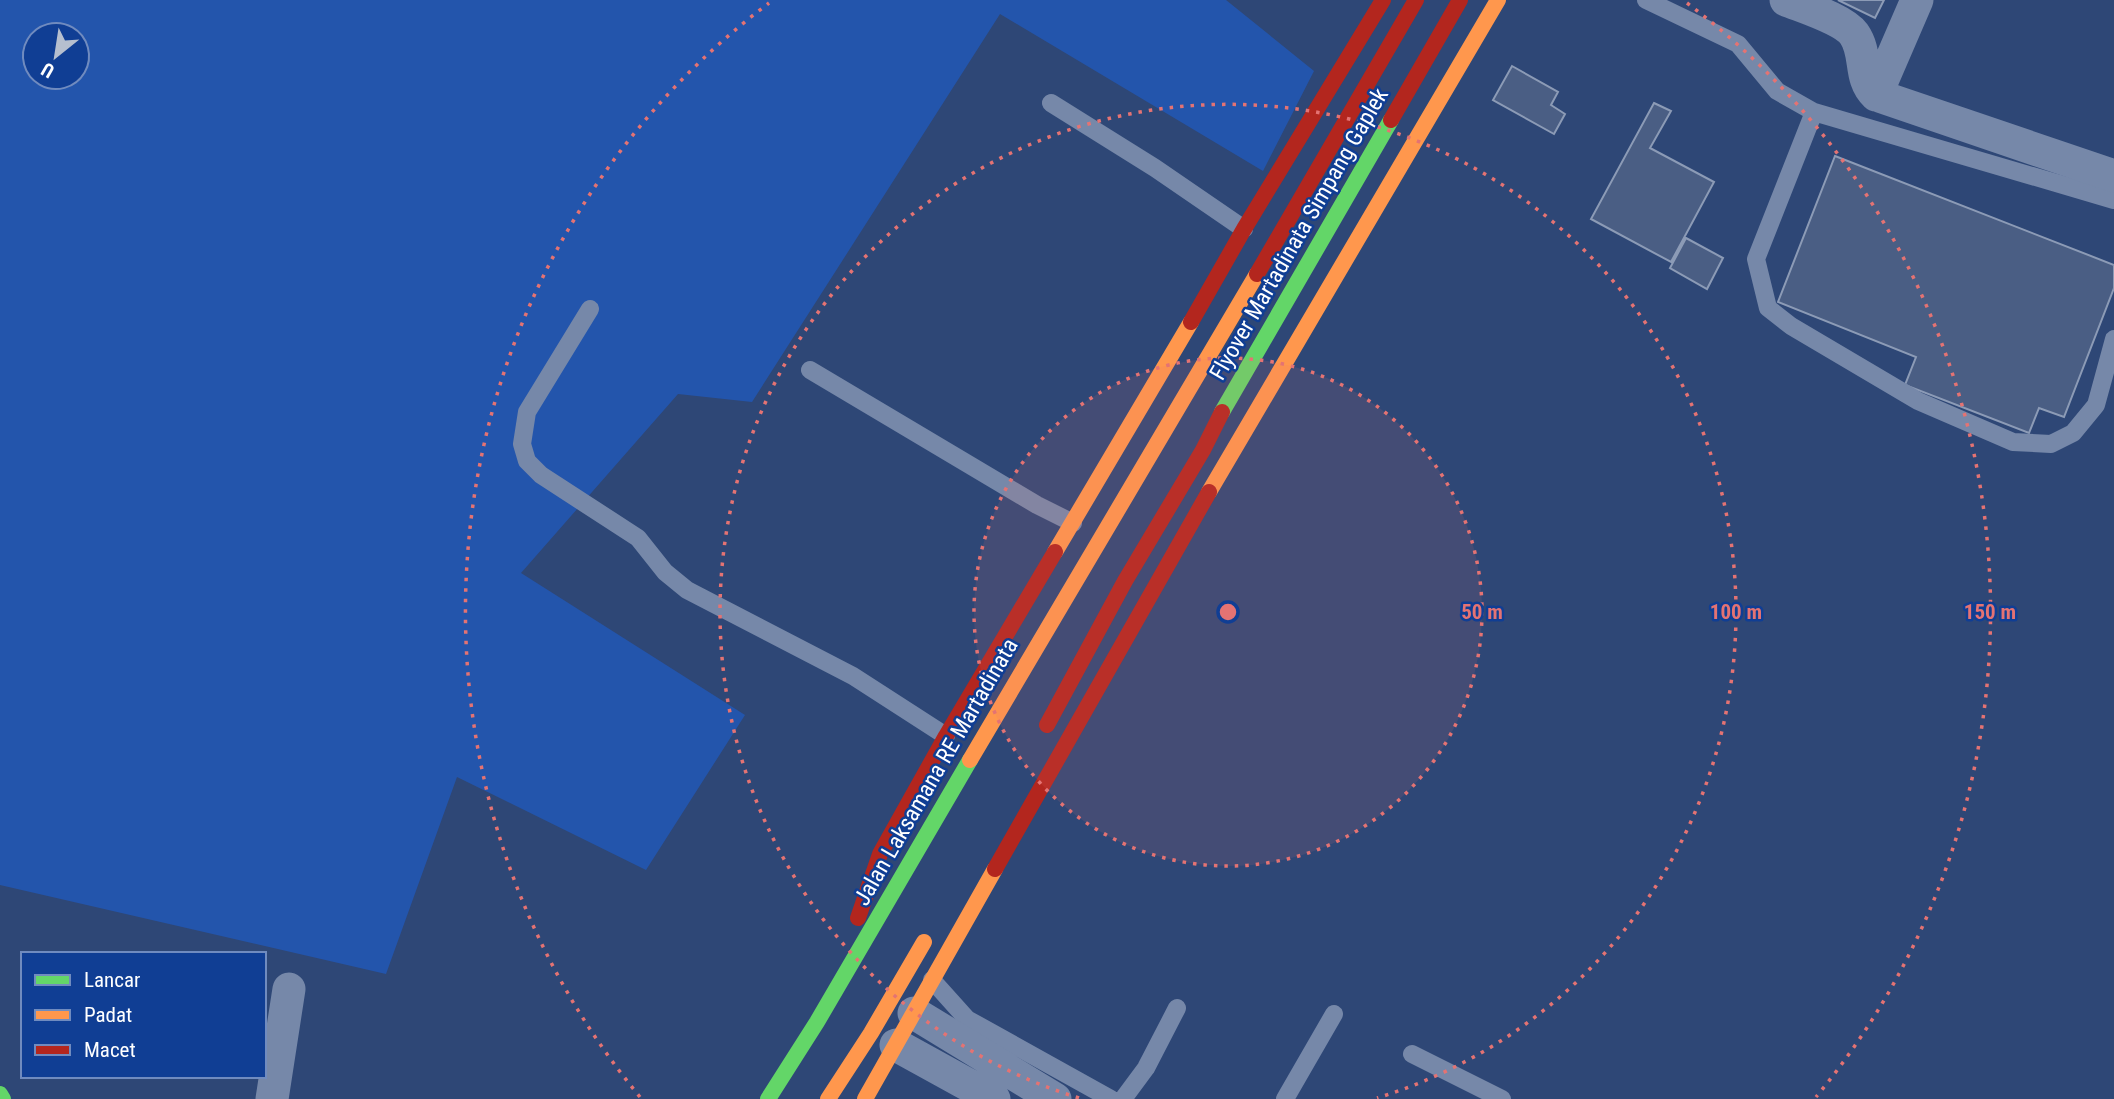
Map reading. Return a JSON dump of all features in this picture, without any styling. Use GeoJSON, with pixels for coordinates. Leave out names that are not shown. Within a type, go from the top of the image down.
{"type":"FeatureCollection","features":[{"type":"Feature","properties":{"kind":"highway"},"geometry":{"type":"LineString","coordinates":[[840,981],[880,854],[946,736],[1153,388],[1244,229],[1383,0]]}},
{"type":"Feature","properties":{"kind":"highway","name":"Flyover Martadinata Simpang Gaplek"},"geometry":{"type":"LineString","coordinates":[[1142,468],[1416,0]]}},
{"type":"Feature","properties":{"kind":"highway","name":"Flyover Martadinata Simpang Gaplek"},"geometry":{"type":"LineString","coordinates":[[1041,736],[1125,581],[1460,0]]}},
{"type":"Feature","properties":{"kind":"highway"},"geometry":{"type":"LineString","coordinates":[[865,1099],[1221,471],[1498,0]]}},
{"type":"Feature","properties":{"kind":"highway","name":"Jalan Laksamana RE Martadinata"},"geometry":{"type":"LineString","coordinates":[[768,1099],[1142,468]]}},
{"type":"Feature","properties":{"kind":"highway"},"geometry":{"type":"LineString","coordinates":[[828,1099],[871,1033],[932,928]]}},
{"type":"Feature","properties":{"kind":"highway"},"geometry":{"type":"LineString","coordinates":[[0,1094],[3,1099]]}},
{"type":"Feature","properties":{"kind":"street"},"geometry":{"type":"LineString","coordinates":[[1786,0],[1836,21],[1854,34],[1863,59],[1866,83],[1876,94],[2114,176]]}},
{"type":"Feature","properties":{"kind":"street"},"geometry":{"type":"LineString","coordinates":[[1876,94],[1917,0]]}},
{"type":"Feature","properties":{"kind":"street"},"geometry":{"type":"LineString","coordinates":[[272,1099],[289,989]]}},
{"type":"Feature","properties":{"kind":"street"},"geometry":{"type":"LineString","coordinates":[[914,1013],[1055,1099]]}},
{"type":"Feature","properties":{"kind":"street"},"geometry":{"type":"LineString","coordinates":[[896,1045],[994,1099]]}},
{"type":"Feature","properties":{"kind":"lane"},"geometry":{"type":"LineString","coordinates":[[1646,0],[1738,44],[1777,91],[1814,112],[2114,201]]}},
{"type":"Feature","properties":{"kind":"lane"},"geometry":{"type":"LineString","coordinates":[[1051,103],[1155,168],[1244,229]]}},
{"type":"Feature","properties":{"kind":"lane"},"geometry":{"type":"LineString","coordinates":[[1814,112],[1756,259],[1768,308],[1791,326],[1918,401],[2013,442],[2051,444],[2073,433],[2096,405],[2114,340]]}},
{"type":"Feature","properties":{"kind":"lane"},"geometry":{"type":"LineString","coordinates":[[590,309],[527,412],[522,444],[527,461],[541,475],[638,538],[665,572],[687,590],[853,676],[946,736]]}},
{"type":"Feature","properties":{"kind":"lane"},"geometry":{"type":"LineString","coordinates":[[810,370],[1037,505],[1073,523]]}},
{"type":"Feature","properties":{"kind":"lane"},"geometry":{"type":"LineString","coordinates":[[932,981],[967,1019],[1111,1099]]}},
{"type":"Feature","properties":{"kind":"lane"},"geometry":{"type":"LineString","coordinates":[[1123,1099],[1146,1068],[1177,1008]]}},
{"type":"Feature","properties":{"kind":"lane"},"geometry":{"type":"LineString","coordinates":[[1284,1099],[1334,1014]]}},
{"type":"Feature","properties":{"kind":"lane"},"geometry":{"type":"LineString","coordinates":[[1412,1054],[1502,1099]]}},
{"type":"Feature","properties":{"kind":"shaded area"},"geometry":{"type":"Polygon","coordinates":[[[0,0],[1226,0],[1314,71],[1263,171],[1000,14],[752,402],[678,394],[521,573],[745,715],[646,870],[457,777],[386,974],[0,885],[0,0]]]}},
{"type":"Feature","properties":{"kind":"building"},"geometry":{"type":"Polygon","coordinates":[[[1838,0],[1884,0],[1875,18],[1838,0]]]}},
{"type":"Feature","properties":{"kind":"building"},"geometry":{"type":"Polygon","coordinates":[[[1512,66],[1558,92],[1551,105],[1565,114],[1554,134],[1493,100],[1512,66]]]}},
{"type":"Feature","properties":{"kind":"building"},"geometry":{"type":"Polygon","coordinates":[[[1654,103],[1671,111],[1650,148],[1714,182],[1671,262],[1591,219],[1654,103]]]}},
{"type":"Feature","properties":{"kind":"building"},"geometry":{"type":"Polygon","coordinates":[[[1835,156],[2114,265],[2114,288],[2064,417],[2039,408],[2029,433],[1905,385],[1916,357],[1778,302],[1835,156]]]}},
{"type":"Feature","properties":{"kind":"building"},"geometry":{"type":"Polygon","coordinates":[[[1686,238],[1723,258],[1707,289],[1670,268],[1686,238]]]}},
{"type":"Feature","properties":{"kind":"traffic: fast"},"geometry":{"type":"LineString","coordinates":[[1222,412],[1391,120]]}},
{"type":"Feature","properties":{"kind":"traffic: fast"},"geometry":{"type":"LineString","coordinates":[[768,1099],[817,1022],[970,760]]}},
{"type":"Feature","properties":{"kind":"traffic: fast"},"geometry":{"type":"LineString","coordinates":[[0,1094],[3,1099]]}},
{"type":"Feature","properties":{"kind":"traffic: slow"},"geometry":{"type":"LineString","coordinates":[[1209,492],[1498,0]]}},
{"type":"Feature","properties":{"kind":"traffic: slow"},"geometry":{"type":"LineString","coordinates":[[970,760],[1257,274]]}},
{"type":"Feature","properties":{"kind":"traffic: slow"},"geometry":{"type":"LineString","coordinates":[[1055,552],[1191,322]]}},
{"type":"Feature","properties":{"kind":"traffic: slow"},"geometry":{"type":"LineString","coordinates":[[865,1099],[995,869]]}},
{"type":"Feature","properties":{"kind":"traffic: slow"},"geometry":{"type":"LineString","coordinates":[[828,1099],[871,1033],[924,942]]}},
{"type":"Feature","properties":{"kind":"traffic: jam"},"geometry":{"type":"LineString","coordinates":[[1191,322],[1244,229],[1383,0]]}},
{"type":"Feature","properties":{"kind":"traffic: jam"},"geometry":{"type":"LineString","coordinates":[[1257,274],[1416,0]]}},
{"type":"Feature","properties":{"kind":"traffic: jam"},"geometry":{"type":"LineString","coordinates":[[1391,120],[1460,0]]}},
{"type":"Feature","properties":{"kind":"traffic: jam"},"geometry":{"type":"LineString","coordinates":[[1047,725],[1125,581],[1203,450],[1222,412]]}},
{"type":"Feature","properties":{"kind":"traffic: jam"},"geometry":{"type":"LineString","coordinates":[[995,869],[1209,492]]}},
{"type":"Feature","properties":{"kind":"traffic: jam"},"geometry":{"type":"LineString","coordinates":[[858,918],[880,854],[1055,552]]}}]}
